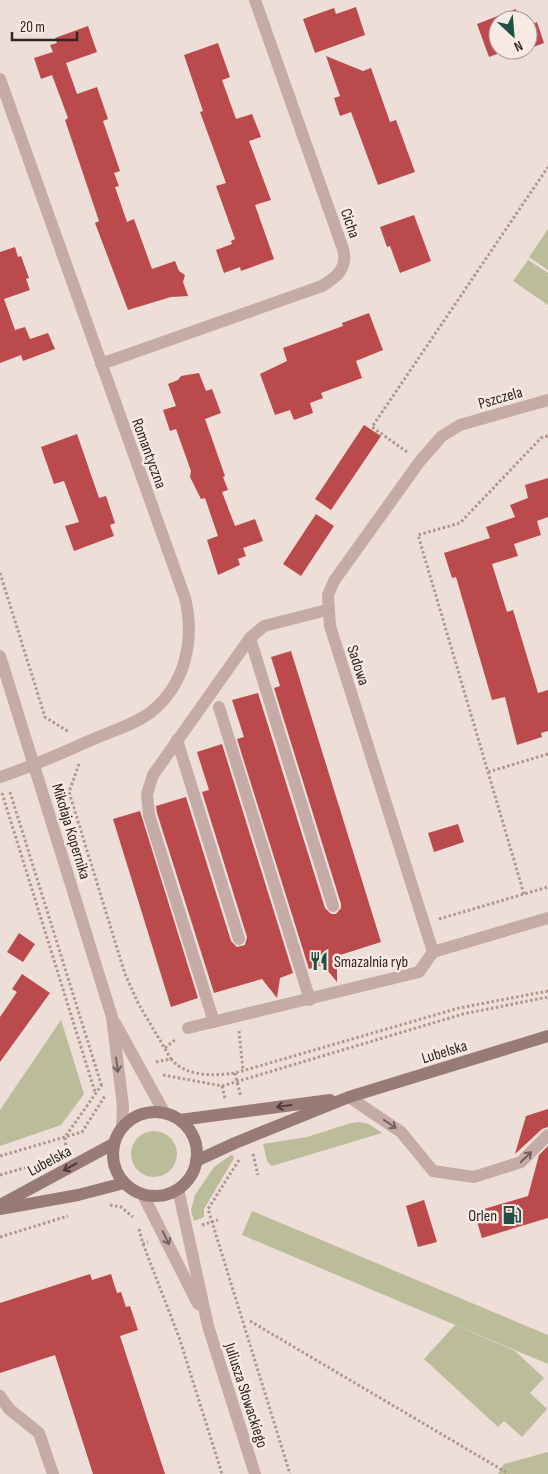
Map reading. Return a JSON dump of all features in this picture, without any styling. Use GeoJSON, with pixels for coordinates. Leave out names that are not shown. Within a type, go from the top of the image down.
{"type":"FeatureCollection","features":[{"type":"Feature","properties":{"kind":"main road","name":"Lubelska"},"geometry":{"type":"LineString","coordinates":[[196,1161],[235,1143],[350,1097],[548,1036]]}},
{"type":"Feature","properties":{"kind":"main road","name":"Lubelska"},"geometry":{"type":"LineString","coordinates":[[180,1120],[229,1115],[350,1097]]}},
{"type":"Feature","properties":{"kind":"main road"},"geometry":{"type":"LineString","coordinates":[[164,1112],[180,1120],[194,1138],[196,1161],[190,1177],[178,1189],[161,1195],[143,1195],[124,1183],[116,1172],[112,1158],[113,1144],[122,1127],[141,1114],[164,1112]]}},
{"type":"Feature","properties":{"kind":"main road","name":"Lubelska"},"geometry":{"type":"LineString","coordinates":[[0,1205],[113,1144]]}},
{"type":"Feature","properties":{"kind":"main road","name":"Lubelska"},"geometry":{"type":"LineString","coordinates":[[0,1209],[78,1195],[124,1183]]}},
{"type":"Feature","properties":{"kind":"street","name":"Cicha"},"geometry":{"type":"LineString","coordinates":[[102,364],[322,286],[335,278],[344,263],[343,249],[254,0]]}},
{"type":"Feature","properties":{"kind":"street","name":"Romantyczna"},"geometry":{"type":"LineString","coordinates":[[0,79],[185,598],[190,617],[190,637],[182,670],[164,700],[139,719],[2,779]]}},
{"type":"Feature","properties":{"kind":"street","name":"Pszczela"},"geometry":{"type":"LineString","coordinates":[[460,425],[548,400]]}},
{"type":"Feature","properties":{"kind":"street","name":"Sadowa"},"geometry":{"type":"LineString","coordinates":[[434,952],[330,626],[327,610],[328,595],[334,581],[420,461],[442,436],[460,425]]}},
{"type":"Feature","properties":{"kind":"street"},"geometry":{"type":"LineString","coordinates":[[214,1022],[148,815],[147,794],[152,775],[250,638],[270,624],[327,610]]}},
{"type":"Feature","properties":{"kind":"street"},"geometry":{"type":"LineString","coordinates":[[250,638],[333,906]]}},
{"type":"Feature","properties":{"kind":"street","name":"Mikołaja Kopernika"},"geometry":{"type":"LineString","coordinates":[[0,656],[112,1017],[122,1106],[122,1127]]}},
{"type":"Feature","properties":{"kind":"street"},"geometry":{"type":"LineString","coordinates":[[219,707],[310,1000]]}},
{"type":"Feature","properties":{"kind":"street"},"geometry":{"type":"LineString","coordinates":[[178,740],[239,939]]}},
{"type":"Feature","properties":{"kind":"street"},"geometry":{"type":"LineString","coordinates":[[188,1028],[310,1000],[419,972],[434,952],[548,918]]}},
{"type":"Feature","properties":{"kind":"street","name":"Mikołaja Kopernika"},"geometry":{"type":"LineString","coordinates":[[112,1017],[139,1066],[144,1079],[164,1112]]}},
{"type":"Feature","properties":{"kind":"street"},"geometry":{"type":"LineString","coordinates":[[350,1097],[401,1132],[433,1171],[474,1177],[522,1162],[548,1135]]}},
{"type":"Feature","properties":{"kind":"street","name":"Juliusza Słowackiego"},"geometry":{"type":"LineString","coordinates":[[178,1189],[208,1326],[255,1474]]}},
{"type":"Feature","properties":{"kind":"street","name":"Juliusza Słowackiego"},"geometry":{"type":"LineString","coordinates":[[143,1195],[208,1326]]}},
{"type":"Feature","properties":{"kind":"street"},"geometry":{"type":"LineString","coordinates":[[0,1396],[9,1409],[39,1433],[53,1474]]}},
{"type":"Feature","properties":{"kind":"path"},"geometry":{"type":"LineString","coordinates":[[420,461],[372,427],[548,167]]}},
{"type":"Feature","properties":{"kind":"path"},"geometry":{"type":"LineString","coordinates":[[524,894],[418,535],[460,523],[541,438],[548,436]]}},
{"type":"Feature","properties":{"kind":"path"},"geometry":{"type":"LineString","coordinates":[[0,573],[45,716],[72,733],[82,756],[69,792],[125,974],[138,1003],[171,1059],[178,1067],[212,1076],[243,1070],[459,1008],[548,991]]}},
{"type":"Feature","properties":{"kind":"path"},"geometry":{"type":"LineString","coordinates":[[488,772],[548,754]]}},
{"type":"Feature","properties":{"kind":"path"},"geometry":{"type":"LineString","coordinates":[[0,1156],[82,1132],[108,1092],[100,1085],[2,779]]}},
{"type":"Feature","properties":{"kind":"path"},"geometry":{"type":"LineString","coordinates":[[2,779],[95,1093]]}},
{"type":"Feature","properties":{"kind":"path"},"geometry":{"type":"LineString","coordinates":[[424,924],[548,887]]}},
{"type":"Feature","properties":{"kind":"path"},"geometry":{"type":"LineString","coordinates":[[144,1079],[166,1074],[213,1086],[222,1086],[463,1014],[548,998]]}},
{"type":"Feature","properties":{"kind":"path"},"geometry":{"type":"LineString","coordinates":[[238,1016],[243,1070]]}},
{"type":"Feature","properties":{"kind":"path"},"geometry":{"type":"LineString","coordinates":[[139,1066],[171,1059]]}},
{"type":"Feature","properties":{"kind":"path"},"geometry":{"type":"LineString","coordinates":[[66,1153],[65,1137],[100,1085],[111,1074],[118,1071]]}},
{"type":"Feature","properties":{"kind":"path"},"geometry":{"type":"LineString","coordinates":[[222,1086],[229,1115]]}},
{"type":"Feature","properties":{"kind":"path"},"geometry":{"type":"LineString","coordinates":[[235,1143],[240,1159],[208,1209],[290,1474]]}},
{"type":"Feature","properties":{"kind":"path"},"geometry":{"type":"LineString","coordinates":[[0,1175],[44,1162]]}},
{"type":"Feature","properties":{"kind":"path"},"geometry":{"type":"LineString","coordinates":[[105,1206],[122,1207],[135,1220]]}},
{"type":"Feature","properties":{"kind":"path"},"geometry":{"type":"LineString","coordinates":[[0,1237],[74,1214]]}},
{"type":"Feature","properties":{"kind":"path"},"geometry":{"type":"LineString","coordinates":[[186,1230],[218,1220]]}},
{"type":"Feature","properties":{"kind":"path"},"geometry":{"type":"LineString","coordinates":[[138,1226],[143,1244],[179,1337],[222,1474]]}},
{"type":"Feature","properties":{"kind":"path"},"geometry":{"type":"LineString","coordinates":[[143,1244],[165,1237]]}},
{"type":"Feature","properties":{"kind":"path"},"geometry":{"type":"LineString","coordinates":[[250,1321],[508,1474]]}},
{"type":"Feature","properties":{"kind":"green space"},"geometry":{"type":"Polygon","coordinates":[[[548,229],[548,270],[529,257],[548,229]]]}},
{"type":"Feature","properties":{"kind":"green space"},"geometry":{"type":"Polygon","coordinates":[[[528,260],[548,273],[548,305],[513,281],[528,260]]]}},
{"type":"Feature","properties":{"kind":"green space"},"geometry":{"type":"Polygon","coordinates":[[[61,1020],[84,1094],[61,1125],[0,1146],[0,1110],[61,1020]]]}},
{"type":"Feature","properties":{"kind":"green space"},"geometry":{"type":"Polygon","coordinates":[[[359,1122],[369,1124],[382,1133],[272,1166],[267,1161],[263,1144],[307,1137],[359,1122]]]}},
{"type":"Feature","properties":{"kind":"green space"},"geometry":{"type":"Polygon","coordinates":[[[154,1131],[167,1135],[173,1141],[177,1154],[173,1167],[167,1173],[154,1177],[141,1173],[135,1167],[131,1154],[135,1141],[141,1135],[154,1131]]]}},
{"type":"Feature","properties":{"kind":"green space"},"geometry":{"type":"Polygon","coordinates":[[[231,1155],[234,1156],[233,1160],[204,1209],[204,1217],[194,1221],[191,1210],[195,1195],[214,1167],[231,1155]]]}},
{"type":"Feature","properties":{"kind":"green space"},"geometry":{"type":"Polygon","coordinates":[[[252,1211],[548,1335],[548,1364],[242,1235],[252,1211]]]}},
{"type":"Feature","properties":{"kind":"green space"},"geometry":{"type":"Polygon","coordinates":[[[455,1325],[515,1351],[544,1378],[530,1393],[547,1409],[522,1437],[504,1421],[498,1427],[424,1359],[455,1325]]]}},
{"type":"Feature","properties":{"kind":"green space"},"geometry":{"type":"Polygon","coordinates":[[[548,1452],[548,1474],[498,1474],[504,1464],[548,1452]]]}},
{"type":"Feature","properties":{"kind":"building"},"geometry":{"type":"Polygon","coordinates":[[[356,7],[365,35],[315,53],[303,19],[334,8],[336,14],[356,7]]]}},
{"type":"Feature","properties":{"kind":"building"},"geometry":{"type":"Polygon","coordinates":[[[488,20],[488,54],[477,24],[488,20]]]}},
{"type":"Feature","properties":{"kind":"building"},"geometry":{"type":"Polygon","coordinates":[[[538,25],[544,43],[538,45],[538,25]]]}},
{"type":"Feature","properties":{"kind":"building"},"geometry":{"type":"Polygon","coordinates":[[[88,26],[97,52],[66,63],[77,94],[97,87],[108,119],[103,121],[120,171],[114,173],[119,186],[115,187],[127,222],[134,219],[152,269],[175,261],[179,271],[185,275],[183,282],[188,296],[171,297],[128,310],[95,223],[99,221],[65,120],[68,118],[52,75],[41,79],[34,58],[53,52],[50,45],[57,43],[55,38],[88,26]]]}},
{"type":"Feature","properties":{"kind":"building"},"geometry":{"type":"Polygon","coordinates":[[[218,43],[230,77],[222,80],[236,119],[252,114],[261,137],[249,141],[271,200],[255,205],[274,259],[241,271],[240,267],[224,273],[216,250],[232,244],[231,241],[235,239],[216,186],[226,183],[200,112],[203,111],[184,55],[218,43]]]}},
{"type":"Feature","properties":{"kind":"building"},"geometry":{"type":"Polygon","coordinates":[[[326,56],[363,71],[371,68],[390,122],[396,120],[415,172],[378,185],[351,112],[340,116],[334,98],[340,96],[326,56]]]}},
{"type":"Feature","properties":{"kind":"building"},"geometry":{"type":"Polygon","coordinates":[[[414,215],[431,261],[400,273],[390,246],[387,247],[380,227],[414,215]]]}},
{"type":"Feature","properties":{"kind":"building"},"geometry":{"type":"Polygon","coordinates":[[[15,247],[18,257],[21,256],[29,278],[26,279],[30,290],[4,299],[15,330],[25,327],[30,339],[48,333],[55,349],[23,361],[21,355],[0,363],[0,252],[15,247]]]}},
{"type":"Feature","properties":{"kind":"building"},"geometry":{"type":"Polygon","coordinates":[[[369,313],[383,350],[356,361],[362,378],[321,393],[323,398],[310,403],[313,413],[294,420],[290,410],[275,415],[260,374],[287,361],[283,348],[343,326],[342,323],[369,313]]]}},
{"type":"Feature","properties":{"kind":"building"},"geometry":{"type":"Polygon","coordinates":[[[199,373],[206,391],[212,389],[221,413],[205,419],[225,476],[223,477],[228,490],[222,492],[235,526],[255,519],[263,541],[243,548],[246,556],[238,559],[240,565],[218,575],[207,540],[218,536],[205,498],[201,499],[190,477],[191,471],[176,429],[170,431],[163,410],[176,406],[168,384],[178,380],[181,376],[199,373]]]}},
{"type":"Feature","properties":{"kind":"building"},"geometry":{"type":"Polygon","coordinates":[[[364,425],[381,436],[331,510],[315,499],[364,425]]]}},
{"type":"Feature","properties":{"kind":"building"},"geometry":{"type":"Polygon","coordinates":[[[77,434],[99,498],[106,496],[115,523],[110,525],[114,536],[74,551],[65,526],[79,522],[64,481],[54,484],[41,447],[77,434]]]}},
{"type":"Feature","properties":{"kind":"building"},"geometry":{"type":"Polygon","coordinates":[[[548,478],[548,517],[537,521],[541,535],[514,544],[518,556],[492,564],[507,612],[513,610],[538,693],[548,690],[548,731],[541,733],[542,737],[517,745],[505,697],[492,700],[456,577],[452,578],[444,553],[490,538],[486,527],[515,517],[510,505],[528,498],[525,485],[548,478]]]}},
{"type":"Feature","properties":{"kind":"building"},"geometry":{"type":"Polygon","coordinates":[[[316,514],[334,526],[301,576],[283,564],[316,514]]]}},
{"type":"Feature","properties":{"kind":"building"},"geometry":{"type":"Polygon","coordinates":[[[291,651],[381,942],[337,956],[337,982],[323,965],[309,969],[237,739],[244,737],[232,700],[258,693],[325,908],[331,914],[336,914],[341,908],[341,904],[274,688],[280,686],[271,657],[291,651]]]}},
{"type":"Feature","properties":{"kind":"building"},"geometry":{"type":"Polygon","coordinates":[[[222,744],[293,973],[280,978],[277,998],[262,979],[214,993],[157,813],[156,806],[186,797],[231,941],[237,947],[245,945],[247,937],[202,792],[209,790],[197,752],[222,744]]]}},
{"type":"Feature","properties":{"kind":"building"},"geometry":{"type":"Polygon","coordinates":[[[140,811],[198,998],[171,1007],[113,819],[140,811]]]}},
{"type":"Feature","properties":{"kind":"building"},"geometry":{"type":"Polygon","coordinates":[[[458,824],[464,842],[434,852],[428,833],[458,824]]]}},
{"type":"Feature","properties":{"kind":"building"},"geometry":{"type":"Polygon","coordinates":[[[19,933],[35,944],[23,962],[7,952],[19,933]]]}},
{"type":"Feature","properties":{"kind":"building"},"geometry":{"type":"Polygon","coordinates":[[[22,974],[50,993],[0,1062],[0,1017],[17,992],[12,989],[22,974]]]}},
{"type":"Feature","properties":{"kind":"building"},"geometry":{"type":"Polygon","coordinates":[[[548,1109],[548,1127],[542,1129],[515,1154],[526,1116],[548,1109]]]}},
{"type":"Feature","properties":{"kind":"building","name":"Orlen"},"geometry":{"type":"Polygon","coordinates":[[[548,1146],[548,1218],[482,1238],[474,1212],[528,1196],[539,1155],[548,1146]]]}},
{"type":"Feature","properties":{"kind":"building"},"geometry":{"type":"Polygon","coordinates":[[[424,1200],[437,1242],[418,1247],[406,1206],[424,1200]]]}},
{"type":"Feature","properties":{"kind":"building"},"geometry":{"type":"Polygon","coordinates":[[[90,1274],[92,1280],[111,1274],[117,1293],[121,1292],[126,1307],[130,1306],[138,1330],[120,1336],[165,1474],[93,1474],[55,1355],[0,1373],[0,1303],[90,1274]]]}},
{"type":"Feature","properties":{"kind":"place","name":"Smazalnia ryb"},"geometry":{"type":"Point","coordinates":[319,961]}},
{"type":"Feature","properties":{"kind":"place","name":"Orlen"},"geometry":{"type":"Point","coordinates":[512,1215]}}]}
